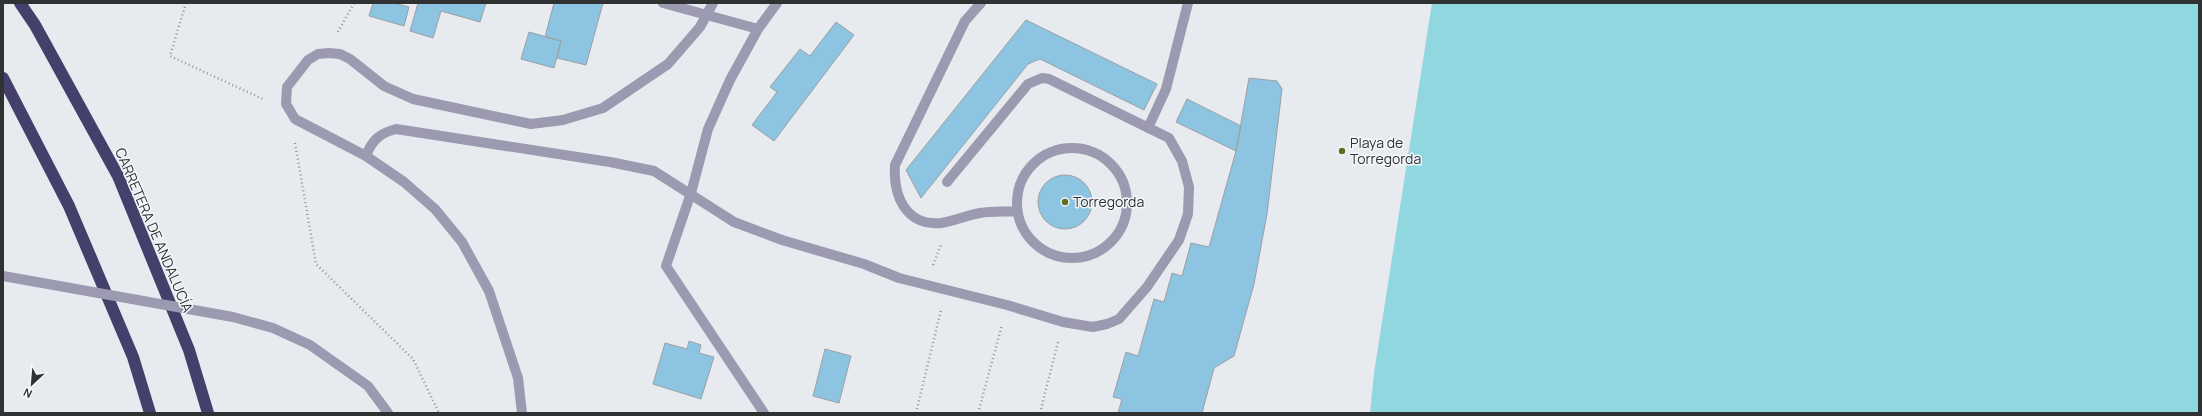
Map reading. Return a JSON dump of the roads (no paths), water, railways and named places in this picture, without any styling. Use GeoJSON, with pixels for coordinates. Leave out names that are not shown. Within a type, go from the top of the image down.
{"type":"FeatureCollection","features":[{"type":"Feature","properties":{"kind":"highway","name":"CARRETERA DE ANDALUCÍA"},"geometry":{"type":"LineString","coordinates":[[20,3],[35,25],[118,176],[189,350],[208,413]]}},
{"type":"Feature","properties":{"kind":"highway"},"geometry":{"type":"LineString","coordinates":[[3,78],[69,206],[133,357],[150,413]]}},
{"type":"Feature","properties":{"kind":"street"},"geometry":{"type":"LineString","coordinates":[[663,3],[758,30]]}},
{"type":"Feature","properties":{"kind":"street"},"geometry":{"type":"LineString","coordinates":[[522,413],[518,378],[489,291],[462,242],[435,209],[404,182],[366,156],[302,124],[289,112],[286,100],[287,87],[308,60],[318,54],[340,54],[350,59],[384,86],[413,98],[530,124],[563,120],[603,108],[668,64],[700,27],[713,3]]}},
{"type":"Feature","properties":{"kind":"street"},"geometry":{"type":"LineString","coordinates":[[764,413],[666,266],[691,193],[708,130],[730,80],[758,30],[777,3]]}},
{"type":"Feature","properties":{"kind":"street"},"geometry":{"type":"LineString","coordinates":[[980,3],[965,21],[898,158],[895,165],[894,182],[902,204],[910,213],[922,221],[943,222],[981,213],[1018,211]]}},
{"type":"Feature","properties":{"kind":"street"},"geometry":{"type":"LineString","coordinates":[[1148,128],[1166,88],[1188,3]]}},
{"type":"Feature","properties":{"kind":"street"},"geometry":{"type":"LineString","coordinates":[[366,156],[370,146],[376,138],[386,131],[407,129],[654,171],[741,224],[782,240],[864,264],[899,278],[1007,305],[1063,322],[1093,327],[1107,324],[1118,319],[1147,287],[1179,240],[1188,214],[1189,187],[1184,168],[1168,138],[1056,82],[1042,78],[1028,84],[946,182]]}},
{"type":"Feature","properties":{"kind":"street"},"geometry":{"type":"LineString","coordinates":[[1072,147],[1088,150],[1102,156],[1114,167],[1123,180],[1127,195],[1127,211],[1123,226],[1109,244],[1088,256],[1073,258],[1057,256],[1042,250],[1026,233],[1018,211],[1018,195],[1022,180],[1030,166],[1042,156],[1056,150],[1072,147]]}},
{"type":"Feature","properties":{"kind":"street"},"geometry":{"type":"LineString","coordinates":[[3,276],[233,317],[273,328],[310,345],[368,386],[388,413]]}},
{"type":"Feature","properties":{"kind":"water"},"geometry":{"type":"Polygon","coordinates":[[[1432,3],[2199,3],[2199,413],[1370,413],[1374,373],[1432,3]]]}},
{"type":"Feature","properties":{"kind":"place","name":"Playa de Torregorda"},"geometry":{"type":"Point","coordinates":[1342,151]}},
{"type":"Feature","properties":{"kind":"place","name":"Torregorda"},"geometry":{"type":"Point","coordinates":[1065,202]}}]}
